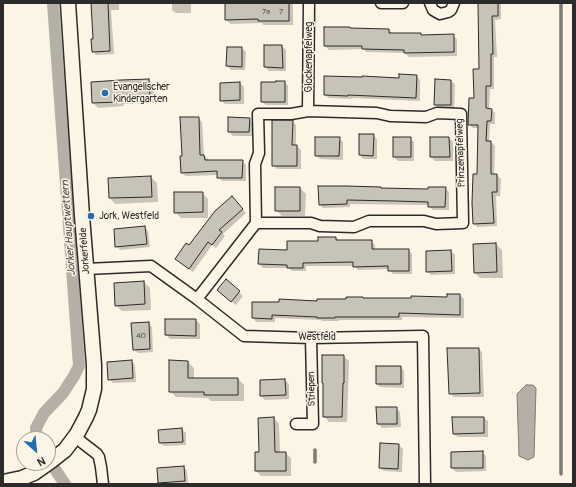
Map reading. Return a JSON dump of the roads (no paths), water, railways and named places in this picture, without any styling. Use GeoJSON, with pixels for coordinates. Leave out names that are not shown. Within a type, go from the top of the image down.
{"type":"FeatureCollection","features":[{"type":"Feature","properties":{"kind":"street","name":"Jorkerfelde"},"geometry":{"type":"LineString","coordinates":[[3,482],[22,478],[40,469],[65,450],[82,426],[89,410],[94,389],[94,365],[68,3]]}},
{"type":"Feature","properties":{"kind":"street","name":"Glockenapfelweg"},"geometry":{"type":"LineString","coordinates":[[308,111],[309,3]]}},
{"type":"Feature","properties":{"kind":"street"},"geometry":{"type":"LineString","coordinates":[[381,3],[403,3]]}},
{"type":"Feature","properties":{"kind":"street"},"geometry":{"type":"LineString","coordinates":[[430,3],[433,10],[440,14],[451,10],[454,3]]}},
{"type":"Feature","properties":{"kind":"street","name":"Prinzenapfelweg"},"geometry":{"type":"LineString","coordinates":[[308,111],[377,113],[390,116],[426,117],[437,113],[461,114],[463,223],[436,224],[424,221],[369,221],[354,227],[320,226],[310,223],[256,223],[255,164],[259,153],[258,114],[291,114],[308,111]]}},
{"type":"Feature","properties":{"kind":"street"},"geometry":{"type":"LineString","coordinates":[[197,299],[256,223]]}},
{"type":"Feature","properties":{"kind":"street","name":"Westfeld"},"geometry":{"type":"LineString","coordinates":[[86,269],[151,266],[197,299],[244,336],[311,338],[423,336],[425,483]]}},
{"type":"Feature","properties":{"kind":"street","name":"Striepen"},"geometry":{"type":"LineString","coordinates":[[296,424],[313,424],[311,338]]}},
{"type":"Feature","properties":{"kind":"street"},"geometry":{"type":"LineString","coordinates":[[75,437],[99,457],[103,484]]}},
{"type":"Feature","properties":{"kind":"waterway","name":"Jorker Hauptwettern"},"geometry":{"type":"LineString","coordinates":[[36,431],[36,428],[44,413],[63,393],[79,366],[53,3]]}},
{"type":"Feature","properties":{"kind":"waterway"},"geometry":{"type":"LineString","coordinates":[[561,3],[561,474]]}},
{"type":"Feature","properties":{"kind":"waterway"},"geometry":{"type":"LineString","coordinates":[[315,450],[315,462]]}},
{"type":"Feature","properties":{"kind":"waterway","name":"Jorker Hauptwettern"},"geometry":{"type":"LineString","coordinates":[[56,471],[65,484]]}},
{"type":"Feature","properties":{"kind":"place","name":"Evangelischer Kindergarten"},"geometry":{"type":"Point","coordinates":[105,93]}},
{"type":"Feature","properties":{"kind":"place","name":"Jork, Westfeld"},"geometry":{"type":"Point","coordinates":[91,216]}}]}
